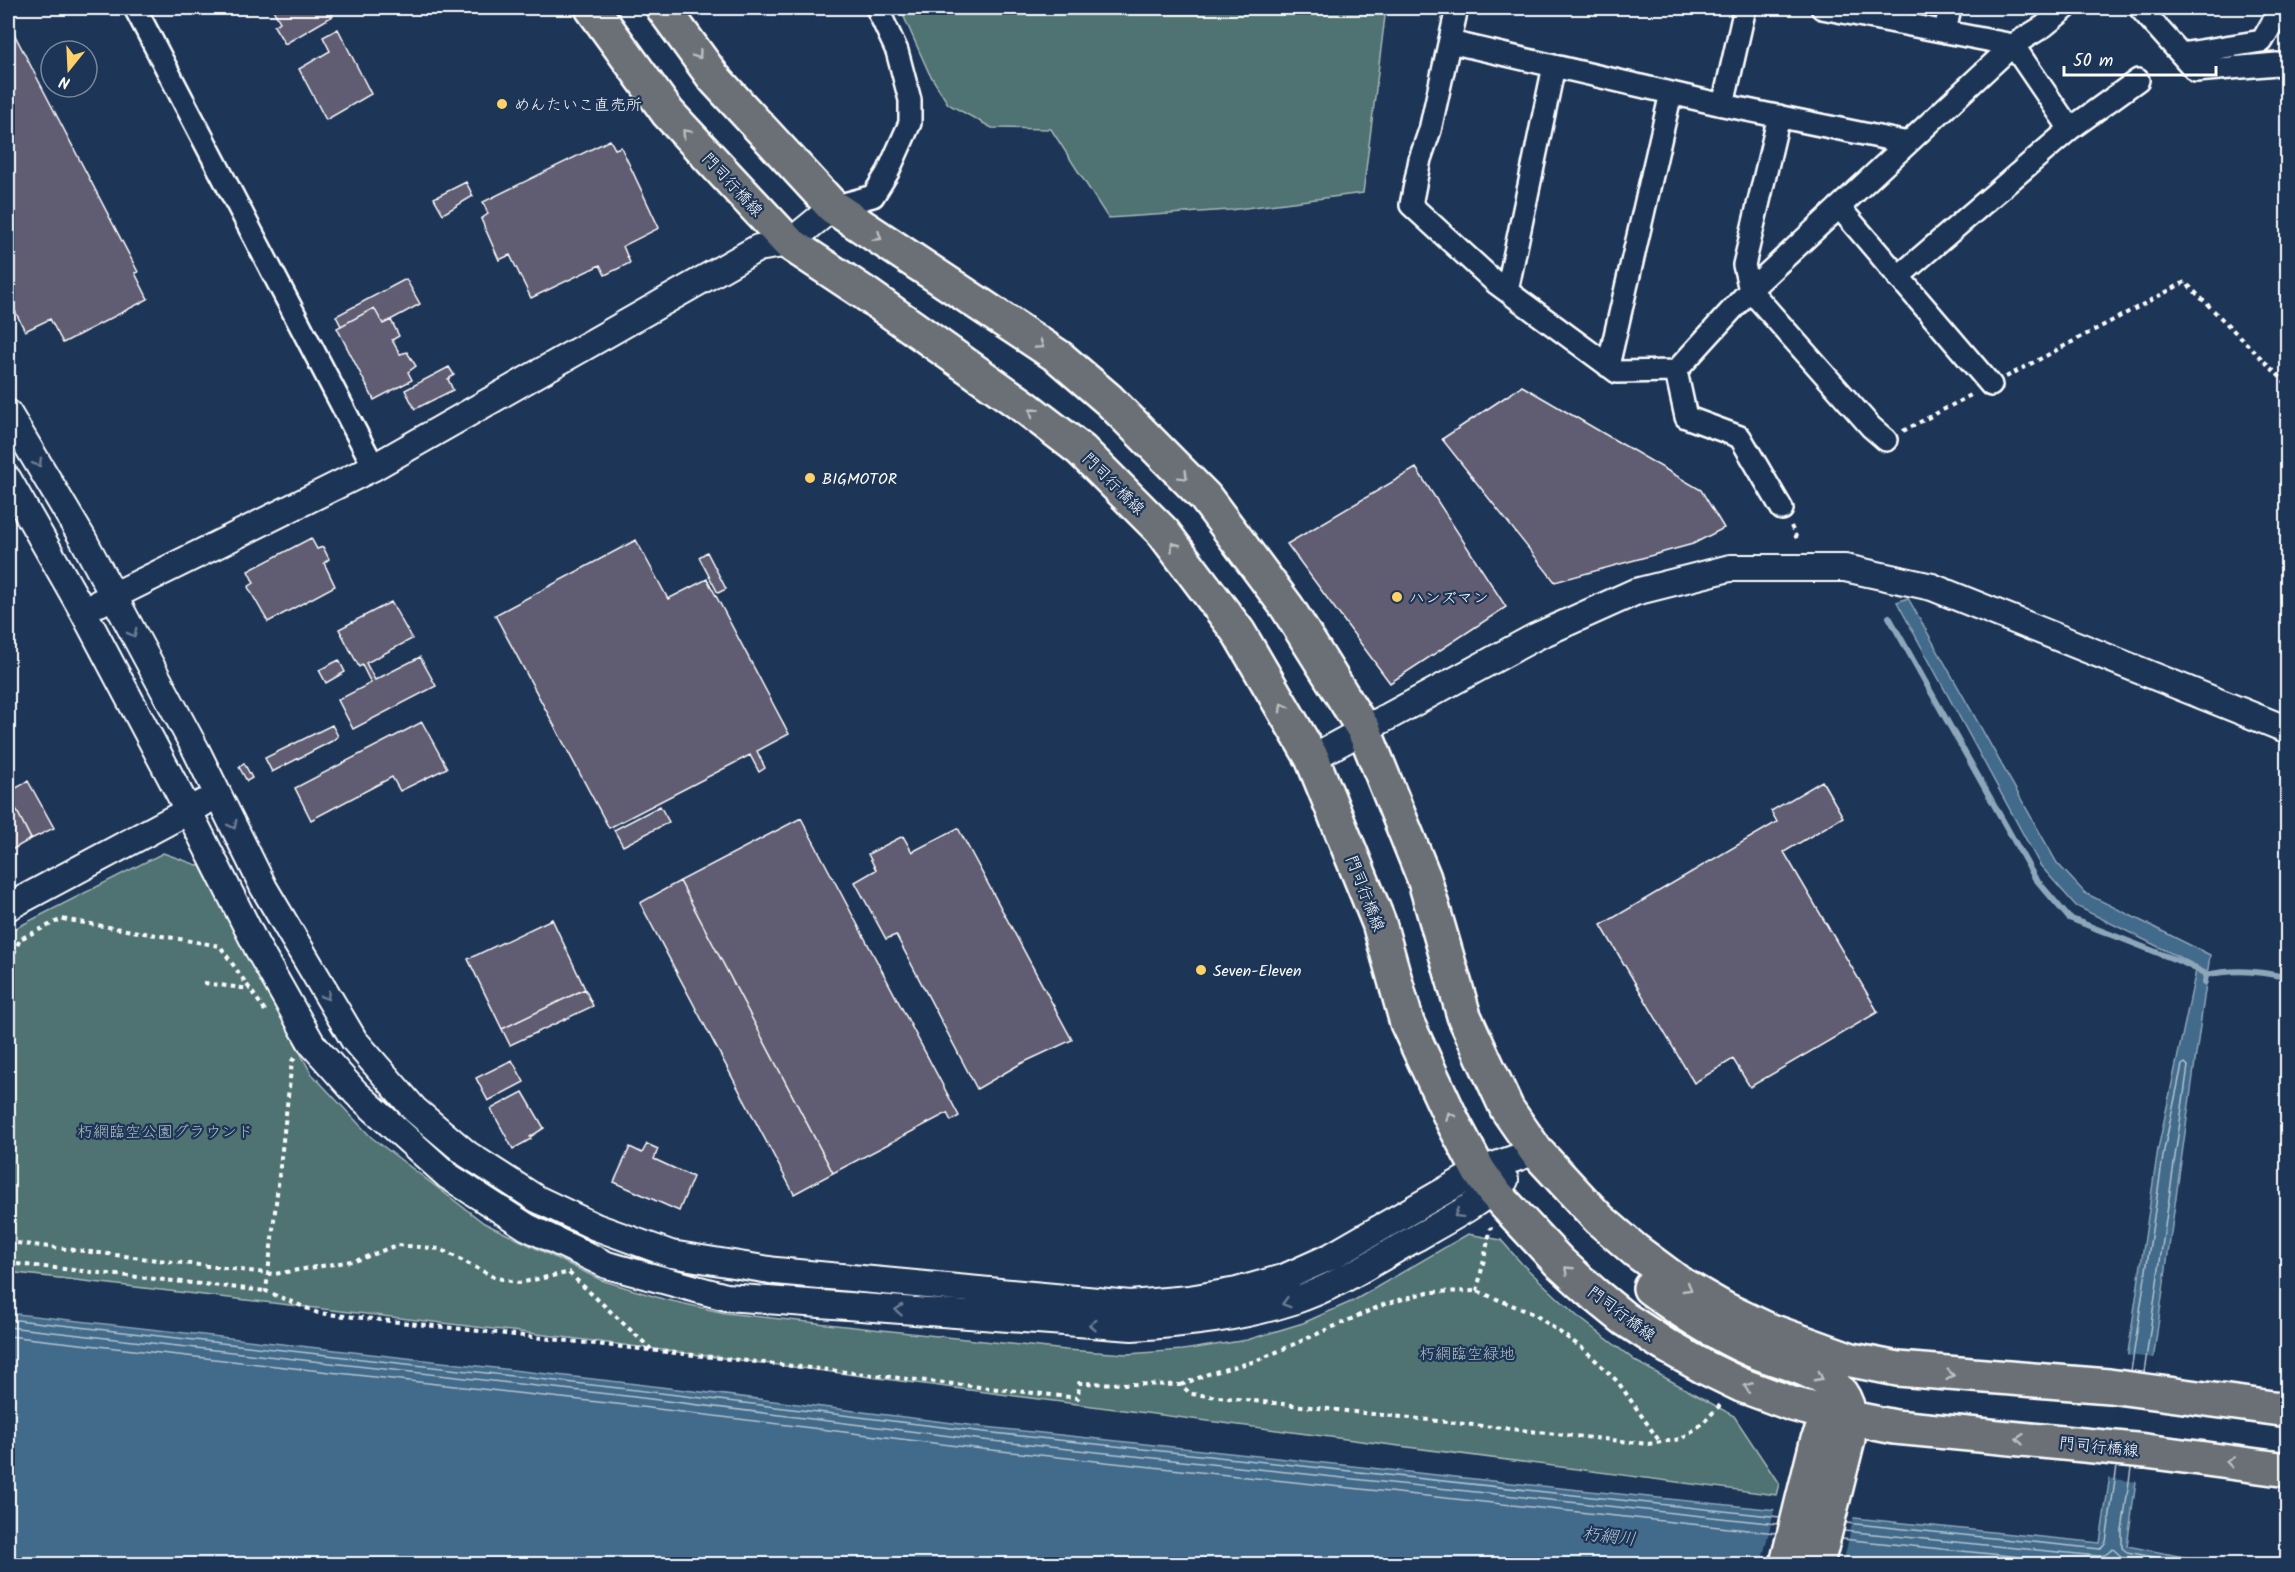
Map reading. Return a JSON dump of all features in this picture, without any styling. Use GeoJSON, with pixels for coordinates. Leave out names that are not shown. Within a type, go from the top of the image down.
{"type":"FeatureCollection","features":[{"type":"Feature","properties":{"kind":"main road","name":"門司行橋線"},"geometry":{"type":"LineString","coordinates":[[592,8],[668,113],[789,243],[1025,406],[1081,450],[1163,531],[1239,633],[1312,758],[1379,923],[1407,1023],[1453,1122],[1486,1181],[1560,1262],[1593,1293],[1665,1345],[1704,1367],[1741,1385],[1837,1424],[1895,1427],[2099,1446],[2288,1470]]}},
{"type":"Feature","properties":{"kind":"main road"},"geometry":{"type":"LineString","coordinates":[[663,8],[714,78],[833,207],[1059,357],[1109,400],[1205,497],[1287,607],[1364,730],[1424,878],[1464,1016],[1507,1109],[1536,1151],[1566,1211],[1603,1250],[1690,1317],[1719,1334],[1769,1357],[1821,1377],[1835,1387],[1837,1424],[1815,1507],[1787,1564]]}},
{"type":"Feature","properties":{"kind":"main road"},"geometry":{"type":"LineString","coordinates":[[1536,1151],[1599,1219],[1636,1251],[1679,1283],[1726,1310],[1793,1340],[1852,1360],[1898,1369],[2109,1386],[2288,1410]]}},
{"type":"Feature","properties":{"kind":"main road"},"geometry":{"type":"LineString","coordinates":[[1837,1424],[1868,1377],[1898,1369]]}},
{"type":"Feature","properties":{"kind":"main road"},"geometry":{"type":"LineString","coordinates":[[1815,1507],[1817,1564]]}},
{"type":"Feature","properties":{"kind":"street"},"geometry":{"type":"LineString","coordinates":[[135,8],[374,467]]}},
{"type":"Feature","properties":{"kind":"street"},"geometry":{"type":"LineString","coordinates":[[83,611],[374,467],[758,248],[789,243],[833,207],[873,196],[888,172],[910,123],[910,100],[897,51],[877,8]]}},
{"type":"Feature","properties":{"kind":"street"},"geometry":{"type":"LineString","coordinates":[[1457,8],[1411,205],[1508,291],[1617,372],[1676,370],[1750,290],[2013,45],[2044,26],[2066,8]]}},
{"type":"Feature","properties":{"kind":"street"},"geometry":{"type":"LineString","coordinates":[[1723,105],[1745,8]]}},
{"type":"Feature","properties":{"kind":"street"},"geometry":{"type":"LineString","coordinates":[[1822,8],[2013,45],[2070,129]]}},
{"type":"Feature","properties":{"kind":"street"},"geometry":{"type":"LineString","coordinates":[[1945,32],[1950,8]]}},
{"type":"Feature","properties":{"kind":"street"},"geometry":{"type":"LineString","coordinates":[[2140,8],[2196,71],[2277,64],[2288,68]]}},
{"type":"Feature","properties":{"kind":"street"},"geometry":{"type":"LineString","coordinates":[[2181,54],[2262,41],[2281,8]]}},
{"type":"Feature","properties":{"kind":"street"},"geometry":{"type":"LineString","coordinates":[[1450,42],[1723,105],[1908,143]]}},
{"type":"Feature","properties":{"kind":"street"},"geometry":{"type":"LineString","coordinates":[[1508,291],[1554,66]]}},
{"type":"Feature","properties":{"kind":"street"},"geometry":{"type":"LineString","coordinates":[[1898,276],[2070,129],[2138,80]]}},
{"type":"Feature","properties":{"kind":"street"},"geometry":{"type":"LineString","coordinates":[[1608,366],[1671,93]]}},
{"type":"Feature","properties":{"kind":"street"},"geometry":{"type":"LineString","coordinates":[[1779,116],[1744,266],[1750,290],[1871,427],[1886,440]]}},
{"type":"Feature","properties":{"kind":"street"},"geometry":{"type":"LineString","coordinates":[[1839,207],[1991,385]]}},
{"type":"Feature","properties":{"kind":"street"},"geometry":{"type":"LineString","coordinates":[[1676,370],[1686,417],[1740,437],[1782,509]]}},
{"type":"Feature","properties":{"kind":"street"},"geometry":{"type":"LineString","coordinates":[[8,413],[83,539],[218,795],[264,888],[354,1040],[415,1110],[467,1154],[537,1199],[596,1227],[671,1254],[776,1272],[1130,1304],[1190,1299],[1237,1291],[1283,1278],[1486,1181],[1536,1151]]}},
{"type":"Feature","properties":{"kind":"street"},"geometry":{"type":"LineString","coordinates":[[8,480],[83,611],[257,947],[312,1044],[356,1093],[448,1176],[526,1227],[607,1265],[726,1297],[1132,1327],[1197,1323],[1250,1313],[1295,1300],[1347,1278],[1455,1216],[1486,1181]]}},
{"type":"Feature","properties":{"kind":"street"},"geometry":{"type":"LineString","coordinates":[[1312,758],[1535,637],[1635,592],[1730,568],[1845,568],[1932,587],[2288,730]]}},
{"type":"Feature","properties":{"kind":"street"},"geometry":{"type":"LineString","coordinates":[[8,907],[218,795]]}},
{"type":"Feature","properties":{"kind":"path"},"geometry":{"type":"LineString","coordinates":[[1886,440],[2185,282],[2288,385]]}},
{"type":"Feature","properties":{"kind":"path"},"geometry":{"type":"LineString","coordinates":[[8,959],[12,958],[20,939],[62,919],[220,946],[270,1018]]}},
{"type":"Feature","properties":{"kind":"path"},"geometry":{"type":"LineString","coordinates":[[204,983],[250,989]]}},
{"type":"Feature","properties":{"kind":"path"},"geometry":{"type":"LineString","coordinates":[[266,1291],[292,1061],[312,1044]]}},
{"type":"Feature","properties":{"kind":"path"},"geometry":{"type":"LineString","coordinates":[[1477,1291],[1491,1227]]}},
{"type":"Feature","properties":{"kind":"path"},"geometry":{"type":"LineString","coordinates":[[8,1242],[274,1274],[358,1260],[397,1245],[440,1249],[494,1277],[519,1283],[607,1265]]}},
{"type":"Feature","properties":{"kind":"path"},"geometry":{"type":"LineString","coordinates":[[8,1263],[266,1291],[318,1312],[1078,1398],[1079,1383],[1181,1385],[1208,1374],[1256,1361],[1385,1304],[1428,1292],[1477,1291],[1534,1314],[1585,1350],[1618,1382],[1660,1442]]}},
{"type":"Feature","properties":{"kind":"path"},"geometry":{"type":"LineString","coordinates":[[568,1273],[652,1350]]}},
{"type":"Feature","properties":{"kind":"path"},"geometry":{"type":"LineString","coordinates":[[1181,1385],[1191,1394],[1648,1443],[1681,1438],[1702,1424],[1725,1400]]}},
{"type":"Feature","properties":{"kind":"green space"},"geometry":{"type":"Polygon","coordinates":[[[900,8],[1386,8],[1363,193],[1230,210],[1108,218],[1051,129],[992,128],[948,104],[929,73],[900,8]]]}},
{"type":"Feature","properties":{"kind":"green space"},"geometry":{"type":"Polygon","coordinates":[[[163,853],[200,866],[311,1073],[371,1137],[484,1223],[601,1280],[663,1299],[725,1313],[1066,1350],[1127,1354],[1183,1350],[1247,1340],[1303,1323],[1353,1301],[1468,1234],[1501,1240],[1522,1264],[1576,1315],[1637,1362],[1734,1416],[1779,1484],[1776,1495],[562,1337],[8,1272],[8,932],[163,853]]]}},
{"type":"Feature","properties":{"kind":"water","name":"朽網川"},"geometry":{"type":"Polygon","coordinates":[[[1908,598],[2057,863],[2085,893],[2210,955],[2127,1546],[2220,1564],[8,1564],[8,1313],[628,1383],[985,1427],[2100,1543],[2158,1149],[2197,966],[2076,906],[2040,865],[1897,602],[1908,598]]]}},
{"type":"Feature","properties":{"kind":"pier"},"geometry":{"type":"Polygon","coordinates":[[[2124,1355],[2156,1358],[2138,1482],[2106,1478],[2124,1355]]]}},
{"type":"Feature","properties":{"kind":"pier"},"geometry":{"type":"Polygon","coordinates":[[[1775,1507],[1854,1515],[1843,1564],[1761,1564],[1775,1507]]]}},
{"type":"Feature","properties":{"kind":"building"},"geometry":{"type":"Polygon","coordinates":[[[272,8],[329,8],[333,16],[285,44],[274,26],[280,22],[272,8]]]}},
{"type":"Feature","properties":{"kind":"building"},"geometry":{"type":"Polygon","coordinates":[[[8,22],[39,82],[39,99],[48,99],[138,272],[135,273],[148,299],[63,343],[50,319],[25,331],[8,297],[8,22]]]}},
{"type":"Feature","properties":{"kind":"building"},"geometry":{"type":"Polygon","coordinates":[[[338,29],[371,94],[326,120],[299,69],[330,51],[323,37],[338,29]]]}},
{"type":"Feature","properties":{"kind":"building"},"geometry":{"type":"Polygon","coordinates":[[[610,140],[615,149],[621,147],[659,228],[623,246],[630,263],[605,275],[600,265],[531,298],[510,255],[499,260],[481,219],[488,214],[483,202],[610,140]]]}},
{"type":"Feature","properties":{"kind":"building"},"geometry":{"type":"Polygon","coordinates":[[[466,182],[473,196],[443,214],[434,198],[466,182]]]}},
{"type":"Feature","properties":{"kind":"building"},"geometry":{"type":"Polygon","coordinates":[[[406,279],[420,304],[383,324],[374,308],[341,326],[336,316],[406,279]]]}},
{"type":"Feature","properties":{"kind":"building"},"geometry":{"type":"Polygon","coordinates":[[[374,308],[383,324],[391,320],[399,336],[392,340],[400,354],[407,352],[416,366],[408,372],[412,380],[374,400],[337,328],[374,308]]]}},
{"type":"Feature","properties":{"kind":"building"},"geometry":{"type":"Polygon","coordinates":[[[449,367],[454,375],[448,379],[453,390],[415,409],[405,390],[449,367]]]}},
{"type":"Feature","properties":{"kind":"building"},"geometry":{"type":"Polygon","coordinates":[[[1522,386],[1701,490],[1724,528],[1693,544],[1555,582],[1442,439],[1522,386]]]}},
{"type":"Feature","properties":{"kind":"building"},"geometry":{"type":"Polygon","coordinates":[[[1416,468],[1506,607],[1390,683],[1287,544],[1416,468]]]}},
{"type":"Feature","properties":{"kind":"building"},"geometry":{"type":"Polygon","coordinates":[[[311,538],[317,549],[323,547],[329,559],[324,563],[335,586],[268,622],[248,587],[254,583],[248,571],[311,538]]]}},
{"type":"Feature","properties":{"kind":"building"},"geometry":{"type":"Polygon","coordinates":[[[636,540],[668,599],[707,579],[789,734],[757,751],[765,768],[759,772],[750,755],[609,828],[495,615],[636,540]]]}},
{"type":"Feature","properties":{"kind":"building"},"geometry":{"type":"Polygon","coordinates":[[[707,552],[726,589],[718,593],[699,557],[707,552]]]}},
{"type":"Feature","properties":{"kind":"building"},"geometry":{"type":"Polygon","coordinates":[[[391,602],[412,639],[366,663],[375,680],[420,657],[436,686],[353,729],[338,700],[371,683],[362,665],[359,667],[339,629],[391,602]]]}},
{"type":"Feature","properties":{"kind":"building"},"geometry":{"type":"Polygon","coordinates":[[[339,660],[345,672],[326,683],[319,670],[339,660]]]}},
{"type":"Feature","properties":{"kind":"building"},"geometry":{"type":"Polygon","coordinates":[[[422,722],[447,768],[400,791],[392,777],[311,820],[295,788],[422,722]]]}},
{"type":"Feature","properties":{"kind":"building"},"geometry":{"type":"Polygon","coordinates":[[[332,725],[338,736],[332,741],[272,772],[265,758],[332,725]]]}},
{"type":"Feature","properties":{"kind":"building"},"geometry":{"type":"Polygon","coordinates":[[[244,763],[252,778],[247,781],[239,767],[244,763]]]}},
{"type":"Feature","properties":{"kind":"building"},"geometry":{"type":"Polygon","coordinates":[[[28,781],[54,828],[31,839],[8,793],[28,781]]]}},
{"type":"Feature","properties":{"kind":"building"},"geometry":{"type":"Polygon","coordinates":[[[1822,781],[1843,817],[1784,852],[1878,1012],[1750,1087],[1733,1059],[1694,1083],[1601,925],[1777,822],[1771,811],[1822,781]]]}},
{"type":"Feature","properties":{"kind":"building"},"geometry":{"type":"Polygon","coordinates":[[[8,793],[31,839],[8,852],[8,793]]]}},
{"type":"Feature","properties":{"kind":"building"},"geometry":{"type":"Polygon","coordinates":[[[660,806],[669,822],[623,846],[614,830],[660,806]]]}},
{"type":"Feature","properties":{"kind":"building"},"geometry":{"type":"Polygon","coordinates":[[[801,818],[959,1116],[951,1121],[947,1113],[833,1173],[680,881],[801,818]]]}},
{"type":"Feature","properties":{"kind":"building"},"geometry":{"type":"Polygon","coordinates":[[[958,828],[1072,1040],[1020,1064],[977,1089],[896,935],[886,939],[855,882],[876,870],[868,854],[903,836],[912,852],[958,828]]]}},
{"type":"Feature","properties":{"kind":"building"},"geometry":{"type":"Polygon","coordinates":[[[680,881],[833,1173],[794,1194],[640,903],[680,881]]]}},
{"type":"Feature","properties":{"kind":"building"},"geometry":{"type":"Polygon","coordinates":[[[552,919],[585,989],[502,1029],[468,959],[552,919]]]}},
{"type":"Feature","properties":{"kind":"building"},"geometry":{"type":"Polygon","coordinates":[[[585,989],[593,1006],[510,1045],[502,1029],[585,989]]]}},
{"type":"Feature","properties":{"kind":"building"},"geometry":{"type":"Polygon","coordinates":[[[512,1060],[524,1082],[488,1101],[476,1078],[512,1060]]]}},
{"type":"Feature","properties":{"kind":"building"},"geometry":{"type":"Polygon","coordinates":[[[523,1092],[544,1128],[530,1137],[531,1139],[513,1149],[491,1109],[523,1092]]]}},
{"type":"Feature","properties":{"kind":"building"},"geometry":{"type":"Polygon","coordinates":[[[647,1144],[658,1149],[654,1159],[693,1177],[679,1211],[614,1182],[630,1147],[642,1153],[647,1144]]]}},
{"type":"Feature","properties":{"kind":"waterway"},"geometry":{"type":"LineString","coordinates":[[1889,617],[2035,878],[2069,918],[2204,973]]}},
{"type":"Feature","properties":{"kind":"waterway"},"geometry":{"type":"LineString","coordinates":[[2205,982],[2206,975],[2237,971],[2288,978]]}},
{"type":"Feature","properties":{"kind":"place","name":"めんたいこ直売所"},"geometry":{"type":"Point","coordinates":[502,104]}},
{"type":"Feature","properties":{"kind":"place","name":"BIGMOTOR"},"geometry":{"type":"Point","coordinates":[810,478]}},
{"type":"Feature","properties":{"kind":"place","name":"ハンズマン"},"geometry":{"type":"Point","coordinates":[1397,597]}},
{"type":"Feature","properties":{"kind":"place","name":"Seven-Eleven"},"geometry":{"type":"Point","coordinates":[1201,970]}},
{"type":"Feature","properties":{"kind":"park label","name":"朽網臨空公園グラウンド"},"geometry":{"type":"Point","coordinates":[165,1131]}},
{"type":"Feature","properties":{"kind":"park label","name":"朽網臨空緑地"},"geometry":{"type":"Point","coordinates":[1467,1353]}}]}
